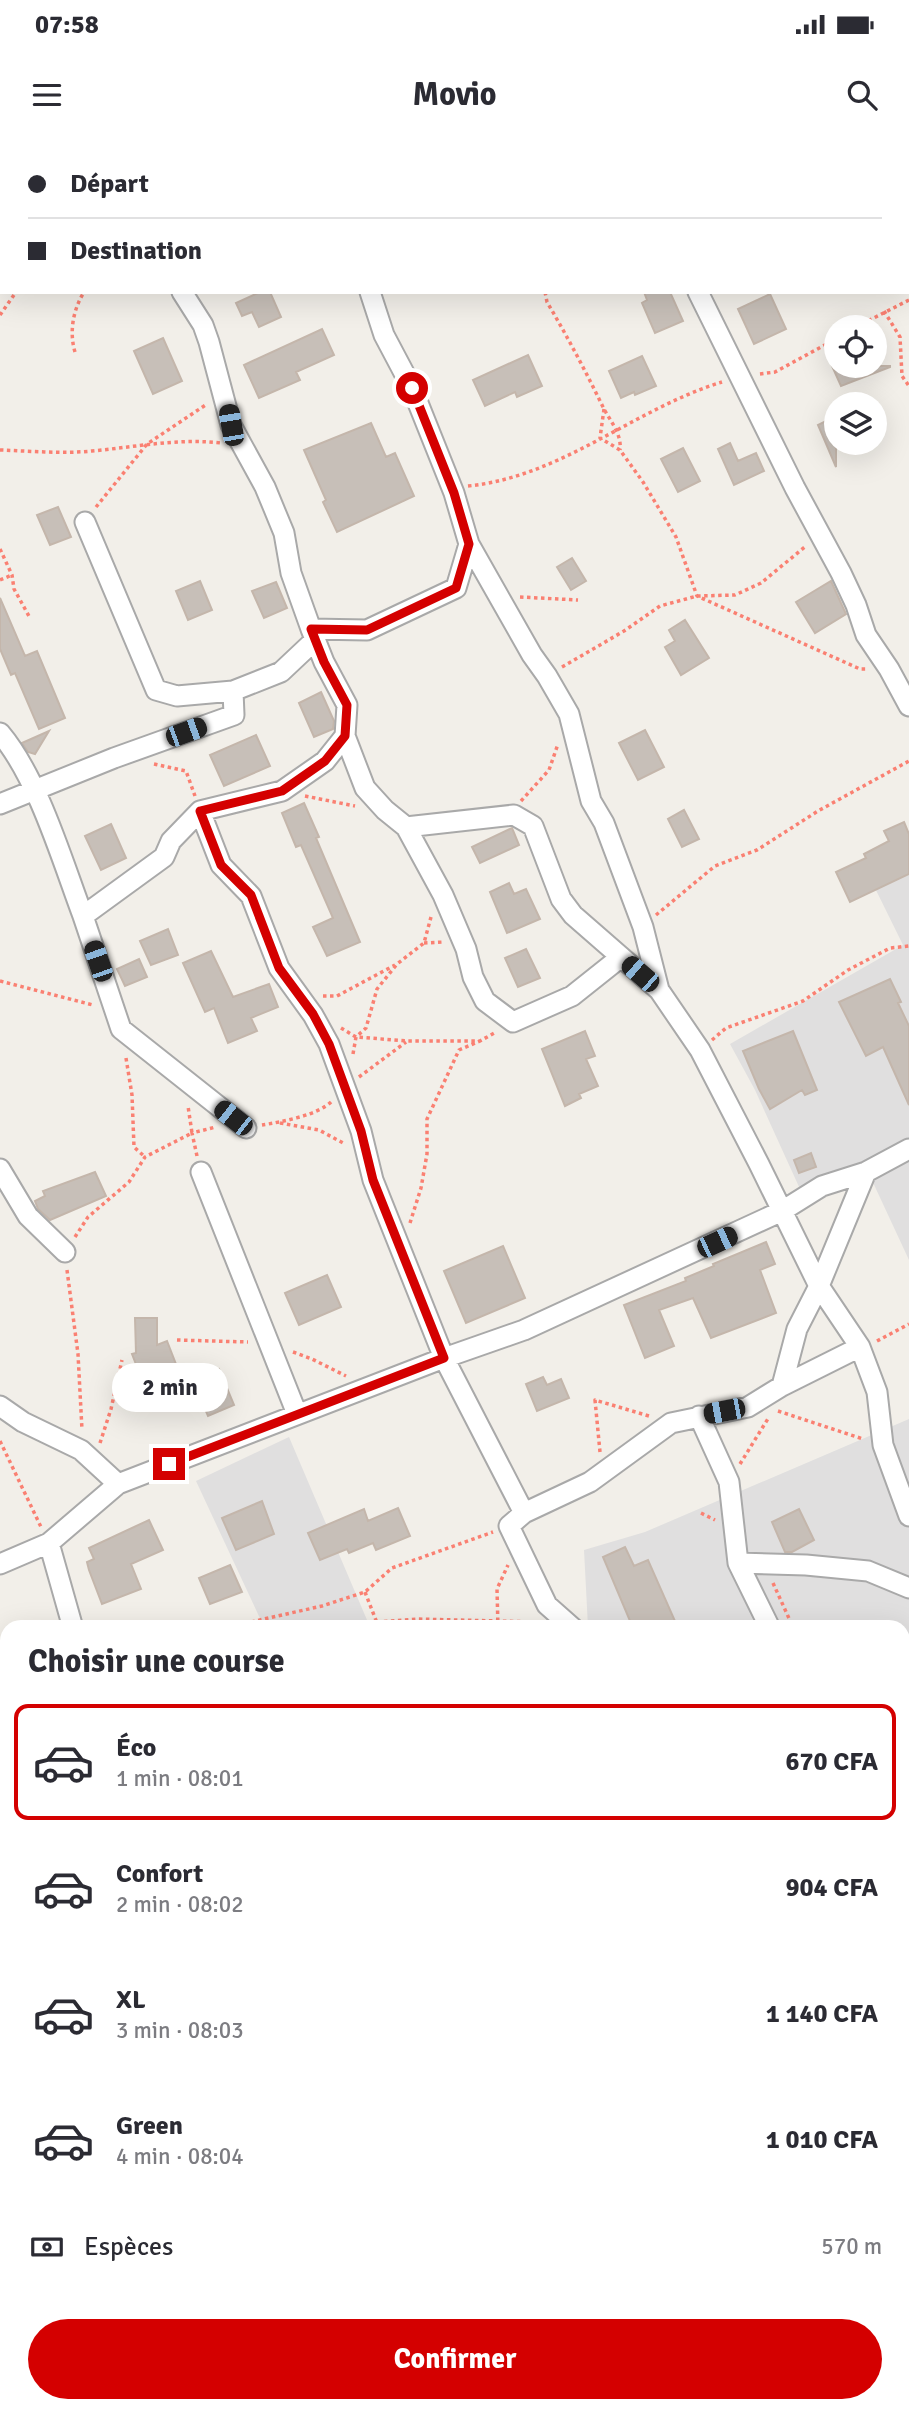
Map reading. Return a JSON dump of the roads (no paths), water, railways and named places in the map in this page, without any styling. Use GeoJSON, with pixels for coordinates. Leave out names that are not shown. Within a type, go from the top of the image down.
{"type":"FeatureCollection","features":[{"type":"Feature","properties":{"kind":"street"},"geometry":{"type":"LineString","coordinates":[[182,294],[203,325],[231,425],[265,487],[284,533],[291,573],[313,634],[324,662],[347,705],[345,736],[365,788],[385,810],[406,827],[443,895],[466,949],[473,977],[485,1001],[513,1022],[572,996],[621,957]]}},
{"type":"Feature","properties":{"kind":"street"},"geometry":{"type":"LineString","coordinates":[[371,294],[384,335],[412,388],[454,493],[469,544],[569,714],[591,801],[604,823],[643,927],[659,990]]}},
{"type":"Feature","properties":{"kind":"street"},"geometry":{"type":"LineString","coordinates":[[699,294],[738,377],[841,573],[866,635],[909,706]]}},
{"type":"Feature","properties":{"kind":"street"},"geometry":{"type":"LineString","coordinates":[[85,522],[156,690],[177,696],[233,691],[281,672],[313,634],[367,630],[456,588],[469,544]]}},
{"type":"Feature","properties":{"kind":"street"},"geometry":{"type":"LineString","coordinates":[[0,804],[234,715],[233,691]]}},
{"type":"Feature","properties":{"kind":"street"},"geometry":{"type":"LineString","coordinates":[[0,733],[11,746],[34,790],[83,916],[121,1030],[246,1128]]}},
{"type":"Feature","properties":{"kind":"street"},"geometry":{"type":"LineString","coordinates":[[83,916],[164,857],[171,841],[200,811],[282,791],[325,761],[345,736]]}},
{"type":"Feature","properties":{"kind":"street"},"geometry":{"type":"LineString","coordinates":[[200,811],[221,865],[251,895],[279,968],[313,1014],[329,1044],[346,1087],[373,1180],[444,1358],[516,1520],[547,1605],[565,1620]]}},
{"type":"Feature","properties":{"kind":"street"},"geometry":{"type":"LineString","coordinates":[[406,827],[514,815],[533,826],[561,899],[573,915],[659,990],[700,1050],[819,1286],[860,1347],[877,1392],[883,1445],[909,1516]]}},
{"type":"Feature","properties":{"kind":"street"},"geometry":{"type":"LineString","coordinates":[[0,1564],[49,1543],[118,1484],[444,1358],[524,1330],[782,1211],[822,1186],[866,1172],[909,1149]]}},
{"type":"Feature","properties":{"kind":"street"},"geometry":{"type":"LineString","coordinates":[[0,1169],[27,1216],[65,1252]]}},
{"type":"Feature","properties":{"kind":"street"},"geometry":{"type":"LineString","coordinates":[[201,1172],[297,1415]]}},
{"type":"Feature","properties":{"kind":"street"},"geometry":{"type":"LineString","coordinates":[[782,1386],[797,1329],[819,1286],[866,1172]]}},
{"type":"Feature","properties":{"kind":"street"},"geometry":{"type":"LineString","coordinates":[[516,1520],[590,1482],[671,1423],[748,1407],[782,1386],[860,1347]]}},
{"type":"Feature","properties":{"kind":"street"},"geometry":{"type":"LineString","coordinates":[[0,1406],[23,1422],[81,1450],[118,1484]]}},
{"type":"Feature","properties":{"kind":"street"},"geometry":{"type":"LineString","coordinates":[[699,1416],[729,1482],[738,1563],[766,1620]]}},
{"type":"Feature","properties":{"kind":"street"},"geometry":{"type":"LineString","coordinates":[[49,1543],[70,1620]]}},
{"type":"Feature","properties":{"kind":"street"},"geometry":{"type":"LineString","coordinates":[[738,1563],[806,1565],[868,1571],[909,1588]]}}]}
